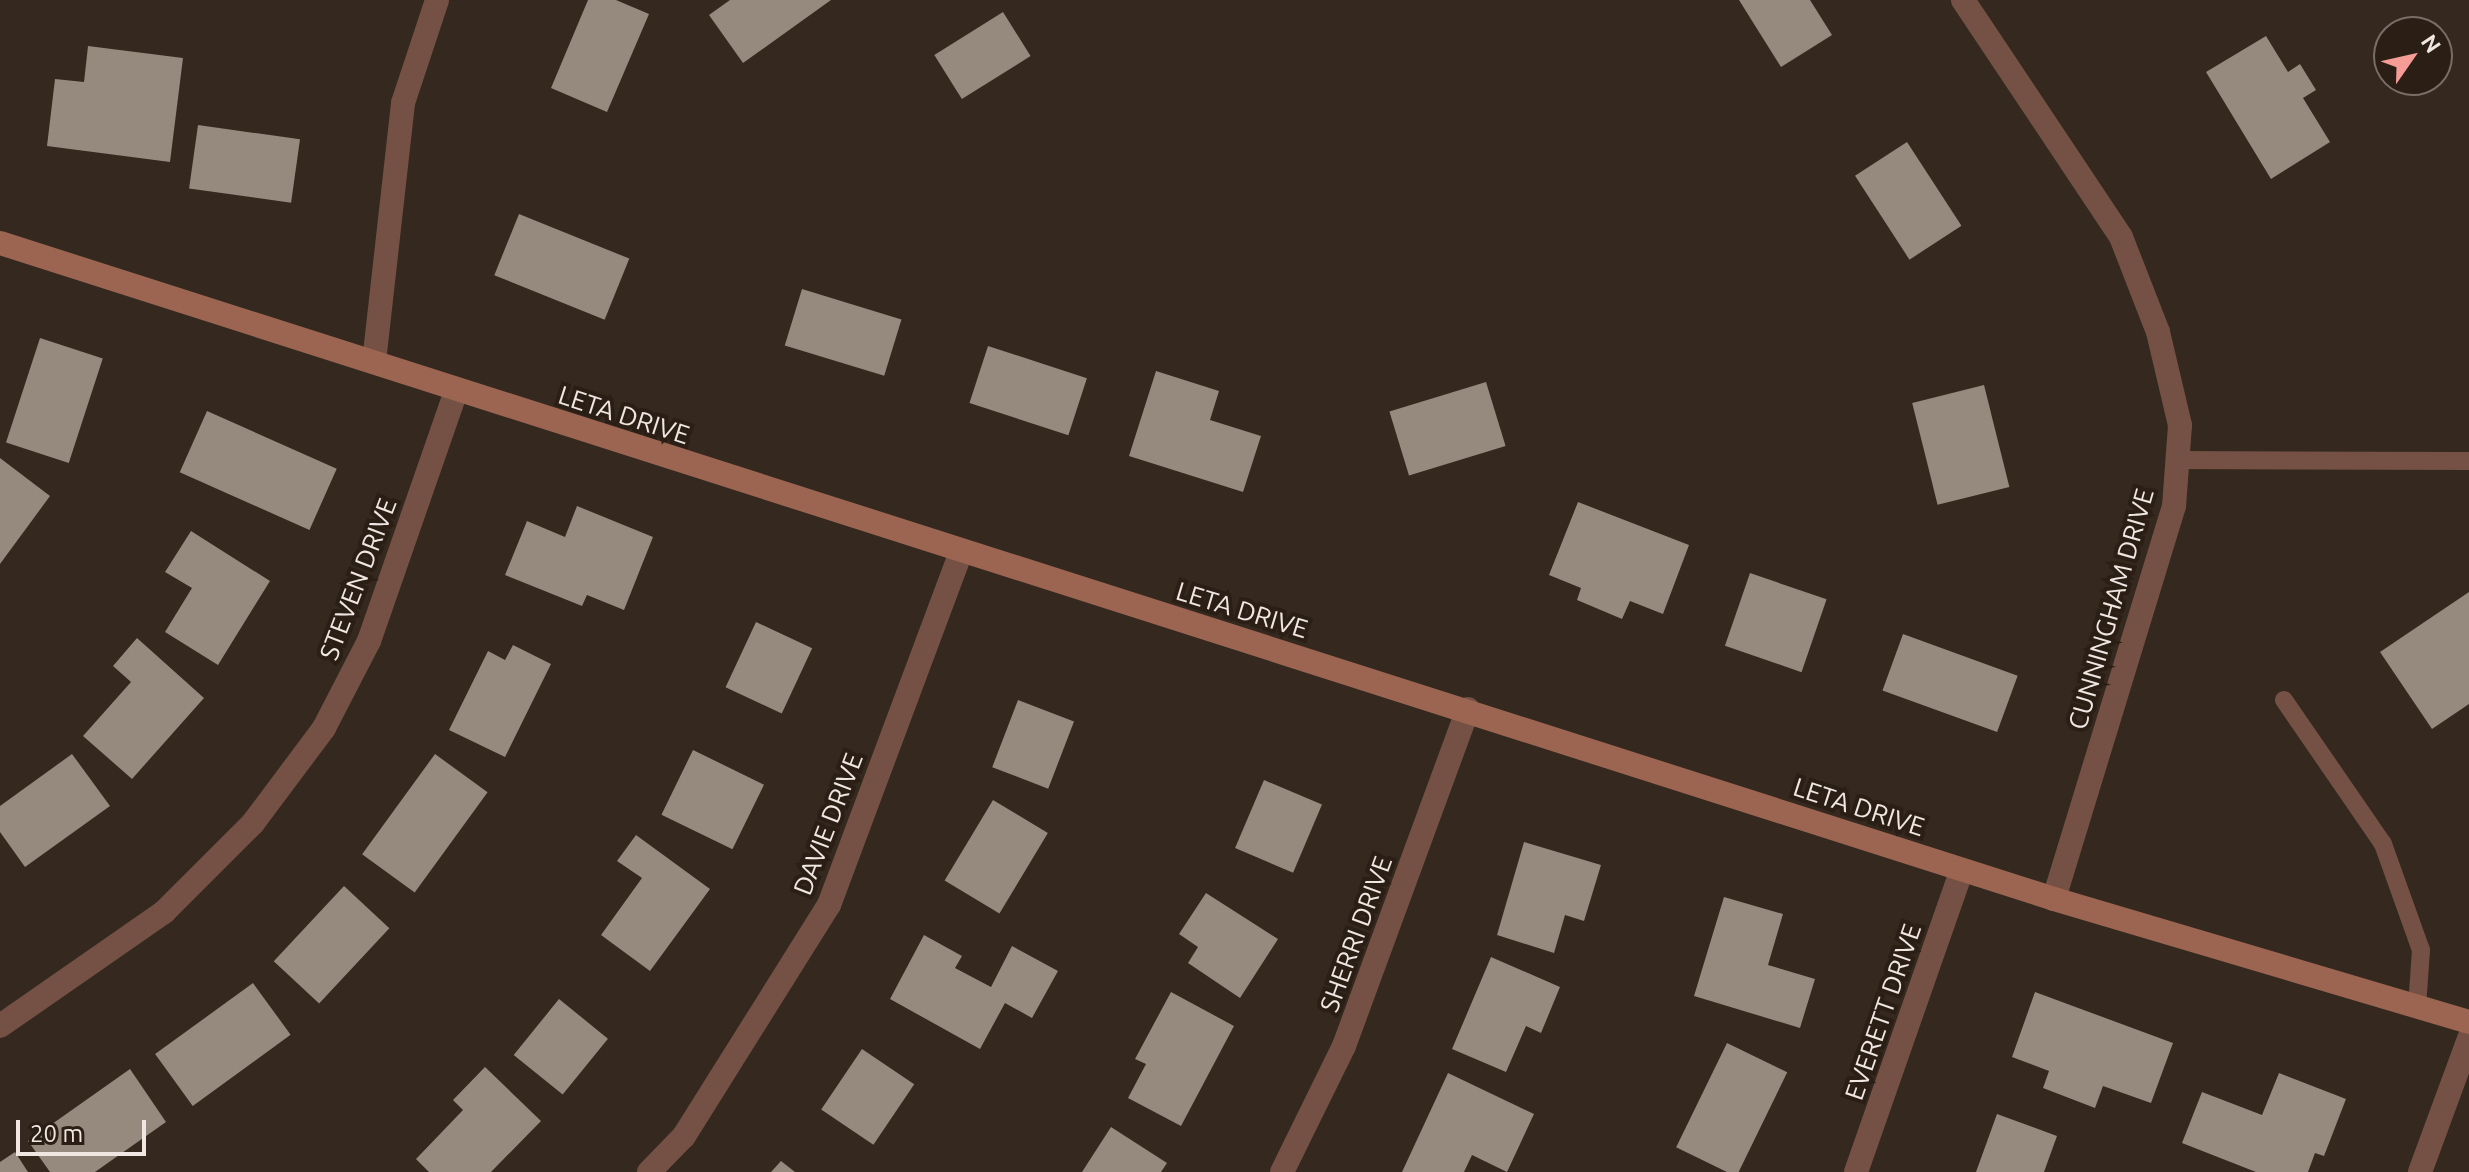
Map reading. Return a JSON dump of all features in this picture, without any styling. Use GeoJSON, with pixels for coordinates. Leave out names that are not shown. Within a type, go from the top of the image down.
{"type":"FeatureCollection","features":[{"type":"Feature","properties":{"kind":"street"},"geometry":{"type":"LineString","coordinates":[[374,362],[403,103],[437,0]]}},
{"type":"Feature","properties":{"kind":"street","name":"CUNNINGHAM DRIVE"},"geometry":{"type":"LineString","coordinates":[[1963,0],[2121,237],[2158,332],[2180,425],[2174,506],[2054,899]]}},
{"type":"Feature","properties":{"kind":"street","name":"LETA DRIVE"},"geometry":{"type":"LineString","coordinates":[[0,243],[961,552],[1468,709],[1962,870],[2469,1022]]}},
{"type":"Feature","properties":{"kind":"street","name":"STEVEN DRIVE"},"geometry":{"type":"LineString","coordinates":[[0,1026],[164,912],[253,823],[324,728],[369,641],[456,391]]}},
{"type":"Feature","properties":{"kind":"street","name":"DAVIE DRIVE"},"geometry":{"type":"LineString","coordinates":[[649,1172],[684,1136],[829,905],[961,552]]}},
{"type":"Feature","properties":{"kind":"street","name":"SHERRI DRIVE"},"geometry":{"type":"LineString","coordinates":[[1282,1172],[1344,1046],[1468,709]]}},
{"type":"Feature","properties":{"kind":"street","name":"EVERETT DRIVE"},"geometry":{"type":"LineString","coordinates":[[1856,1172],[1962,870]]}},
{"type":"Feature","properties":{"kind":"street"},"geometry":{"type":"LineString","coordinates":[[2420,1172],[2469,1039]]}},
{"type":"Feature","properties":{"kind":"lane"},"geometry":{"type":"LineString","coordinates":[[2178,460],[2469,461]]}},
{"type":"Feature","properties":{"kind":"lane"},"geometry":{"type":"LineString","coordinates":[[2284,700],[2383,844],[2421,950],[2417,1007]]}},
{"type":"Feature","properties":{"kind":"building"},"geometry":{"type":"Polygon","coordinates":[[[588,0],[616,0],[649,14],[607,112],[551,88],[588,0]]]}},
{"type":"Feature","properties":{"kind":"building"},"geometry":{"type":"Polygon","coordinates":[[[730,0],[831,0],[743,63],[709,15],[730,0]]]}},
{"type":"Feature","properties":{"kind":"building"},"geometry":{"type":"Polygon","coordinates":[[[1739,0],[1810,0],[1832,35],[1781,67],[1739,0]]]}},
{"type":"Feature","properties":{"kind":"building"},"geometry":{"type":"Polygon","coordinates":[[[1003,12],[1031,56],[962,99],[934,55],[1003,12]]]}},
{"type":"Feature","properties":{"kind":"building"},"geometry":{"type":"Polygon","coordinates":[[[2266,36],[2288,72],[2300,64],[2316,90],[2303,98],[2330,142],[2271,179],[2206,72],[2266,36]]]}},
{"type":"Feature","properties":{"kind":"building"},"geometry":{"type":"Polygon","coordinates":[[[88,46],[183,58],[170,162],[47,146],[55,79],[84,82],[88,46]]]}},
{"type":"Feature","properties":{"kind":"building"},"geometry":{"type":"Polygon","coordinates":[[[198,125],[300,139],[291,203],[189,188],[198,125]]]}},
{"type":"Feature","properties":{"kind":"building"},"geometry":{"type":"Polygon","coordinates":[[[1907,142],[1961,226],[1909,260],[1855,176],[1907,142]]]}},
{"type":"Feature","properties":{"kind":"building"},"geometry":{"type":"Polygon","coordinates":[[[519,214],[629,259],[605,320],[494,275],[519,214]]]}},
{"type":"Feature","properties":{"kind":"building"},"geometry":{"type":"Polygon","coordinates":[[[802,289],[901,319],[884,376],[785,345],[802,289]]]}},
{"type":"Feature","properties":{"kind":"building"},"geometry":{"type":"Polygon","coordinates":[[[40,338],[103,358],[69,463],[6,443],[40,338]]]}},
{"type":"Feature","properties":{"kind":"building"},"geometry":{"type":"Polygon","coordinates":[[[988,346],[1087,378],[1068,435],[969,403],[988,346]]]}},
{"type":"Feature","properties":{"kind":"building"},"geometry":{"type":"Polygon","coordinates":[[[1156,371],[1219,391],[1210,420],[1261,436],[1243,492],[1129,456],[1156,371]]]}},
{"type":"Feature","properties":{"kind":"building"},"geometry":{"type":"Polygon","coordinates":[[[1486,382],[1506,446],[1409,476],[1389,412],[1486,382]]]}},
{"type":"Feature","properties":{"kind":"building"},"geometry":{"type":"Polygon","coordinates":[[[1984,385],[2009,487],[1938,505],[1912,403],[1984,385]]]}},
{"type":"Feature","properties":{"kind":"building"},"geometry":{"type":"Polygon","coordinates":[[[207,411],[337,469],[309,530],[180,472],[207,411]]]}},
{"type":"Feature","properties":{"kind":"building"},"geometry":{"type":"Polygon","coordinates":[[[0,458],[50,496],[0,564],[0,458]]]}},
{"type":"Feature","properties":{"kind":"building"},"geometry":{"type":"Polygon","coordinates":[[[1578,502],[1689,545],[1663,614],[1630,601],[1622,619],[1577,600],[1581,588],[1549,575],[1578,502]]]}},
{"type":"Feature","properties":{"kind":"building"},"geometry":{"type":"Polygon","coordinates":[[[577,506],[653,537],[624,610],[587,595],[582,606],[505,575],[527,521],[565,537],[577,506]]]}},
{"type":"Feature","properties":{"kind":"building"},"geometry":{"type":"Polygon","coordinates":[[[191,531],[270,581],[218,665],[165,632],[192,588],[165,572],[191,531]]]}},
{"type":"Feature","properties":{"kind":"building"},"geometry":{"type":"Polygon","coordinates":[[[1750,573],[1827,599],[1802,672],[1725,646],[1750,573]]]}},
{"type":"Feature","properties":{"kind":"building"},"geometry":{"type":"Polygon","coordinates":[[[2469,592],[2469,704],[2432,729],[2380,652],[2469,592]]]}},
{"type":"Feature","properties":{"kind":"building"},"geometry":{"type":"Polygon","coordinates":[[[756,622],[812,648],[782,713],[726,687],[756,622]]]}},
{"type":"Feature","properties":{"kind":"building"},"geometry":{"type":"Polygon","coordinates":[[[1903,634],[2018,676],[1997,732],[1882,690],[1903,634]]]}},
{"type":"Feature","properties":{"kind":"building"},"geometry":{"type":"Polygon","coordinates":[[[137,638],[204,698],[132,779],[83,736],[131,682],[113,666],[137,638]]]}},
{"type":"Feature","properties":{"kind":"building"},"geometry":{"type":"Polygon","coordinates":[[[513,645],[551,664],[505,757],[449,730],[488,651],[505,660],[513,645]]]}},
{"type":"Feature","properties":{"kind":"building"},"geometry":{"type":"Polygon","coordinates":[[[1018,700],[1074,722],[1048,789],[992,767],[1018,700]]]}},
{"type":"Feature","properties":{"kind":"building"},"geometry":{"type":"Polygon","coordinates":[[[693,750],[764,785],[732,849],[661,815],[693,750]]]}},
{"type":"Feature","properties":{"kind":"building"},"geometry":{"type":"Polygon","coordinates":[[[72,754],[110,806],[25,867],[0,832],[0,806],[72,754]]]}},
{"type":"Feature","properties":{"kind":"building"},"geometry":{"type":"Polygon","coordinates":[[[435,754],[488,792],[415,893],[362,854],[435,754]]]}},
{"type":"Feature","properties":{"kind":"building"},"geometry":{"type":"Polygon","coordinates":[[[1264,780],[1322,805],[1293,873],[1235,848],[1264,780]]]}},
{"type":"Feature","properties":{"kind":"building"},"geometry":{"type":"Polygon","coordinates":[[[993,800],[1048,833],[999,914],[945,881],[993,800]]]}},
{"type":"Feature","properties":{"kind":"building"},"geometry":{"type":"Polygon","coordinates":[[[636,835],[710,889],[650,971],[601,935],[642,878],[617,861],[636,835]]]}},
{"type":"Feature","properties":{"kind":"building"},"geometry":{"type":"Polygon","coordinates":[[[1524,842],[1601,865],[1584,921],[1565,915],[1554,953],[1497,935],[1524,842]]]}},
{"type":"Feature","properties":{"kind":"building"},"geometry":{"type":"Polygon","coordinates":[[[344,886],[389,928],[319,1004],[274,961],[344,886]]]}},
{"type":"Feature","properties":{"kind":"building"},"geometry":{"type":"Polygon","coordinates":[[[1206,893],[1278,939],[1240,998],[1188,963],[1198,947],[1179,934],[1206,893]]]}},
{"type":"Feature","properties":{"kind":"building"},"geometry":{"type":"Polygon","coordinates":[[[1724,897],[1783,914],[1768,965],[1815,979],[1800,1028],[1694,996],[1724,897]]]}},
{"type":"Feature","properties":{"kind":"building"},"geometry":{"type":"Polygon","coordinates":[[[924,935],[962,956],[955,968],[991,987],[1012,946],[1058,971],[1032,1018],[1005,1003],[980,1049],[890,999],[924,935]]]}},
{"type":"Feature","properties":{"kind":"building"},"geometry":{"type":"Polygon","coordinates":[[[1491,957],[1560,987],[1541,1033],[1526,1026],[1506,1072],[1452,1049],[1491,957]]]}},
{"type":"Feature","properties":{"kind":"building"},"geometry":{"type":"Polygon","coordinates":[[[253,983],[291,1035],[193,1106],[155,1054],[253,983]]]}},
{"type":"Feature","properties":{"kind":"building"},"geometry":{"type":"Polygon","coordinates":[[[1171,992],[1234,1026],[1181,1126],[1128,1098],[1146,1064],[1135,1059],[1171,992]]]}},
{"type":"Feature","properties":{"kind":"building"},"geometry":{"type":"Polygon","coordinates":[[[2035,992],[2173,1043],[2151,1103],[2103,1086],[2095,1108],[2043,1088],[2049,1071],[2012,1057],[2035,992]]]}},
{"type":"Feature","properties":{"kind":"building"},"geometry":{"type":"Polygon","coordinates":[[[559,999],[608,1039],[563,1095],[514,1055],[559,999]]]}},
{"type":"Feature","properties":{"kind":"building"},"geometry":{"type":"Polygon","coordinates":[[[1727,1043],[1787,1072],[1739,1172],[1727,1172],[1676,1147],[1727,1043]]]}},
{"type":"Feature","properties":{"kind":"building"},"geometry":{"type":"Polygon","coordinates":[[[862,1049],[914,1084],[873,1145],[821,1110],[862,1049]]]}},
{"type":"Feature","properties":{"kind":"building"},"geometry":{"type":"Polygon","coordinates":[[[485,1067],[541,1121],[491,1172],[429,1172],[416,1159],[463,1110],[453,1100],[485,1067]]]}},
{"type":"Feature","properties":{"kind":"building"},"geometry":{"type":"Polygon","coordinates":[[[130,1069],[166,1122],[95,1172],[50,1172],[28,1141],[130,1069]]]}},
{"type":"Feature","properties":{"kind":"building"},"geometry":{"type":"Polygon","coordinates":[[[1448,1073],[1534,1114],[1507,1172],[1472,1155],[1464,1172],[1402,1172],[1448,1073]]]}},
{"type":"Feature","properties":{"kind":"building"},"geometry":{"type":"Polygon","coordinates":[[[2279,1073],[2346,1099],[2324,1156],[2315,1153],[2308,1172],[2256,1172],[2182,1143],[2202,1092],[2262,1115],[2279,1073]]]}},
{"type":"Feature","properties":{"kind":"building"},"geometry":{"type":"Polygon","coordinates":[[[1997,1114],[2057,1136],[2044,1172],[1976,1172],[1997,1114]]]}},
{"type":"Feature","properties":{"kind":"building"},"geometry":{"type":"Polygon","coordinates":[[[1111,1127],[1167,1163],[1161,1172],[1082,1172],[1111,1127]]]}},
{"type":"Feature","properties":{"kind":"building"},"geometry":{"type":"Polygon","coordinates":[[[15,1152],[28,1172],[0,1172],[0,1162],[15,1152]]]}},
{"type":"Feature","properties":{"kind":"building"},"geometry":{"type":"Polygon","coordinates":[[[781,1161],[795,1172],[771,1172],[781,1161]]]}}]}
